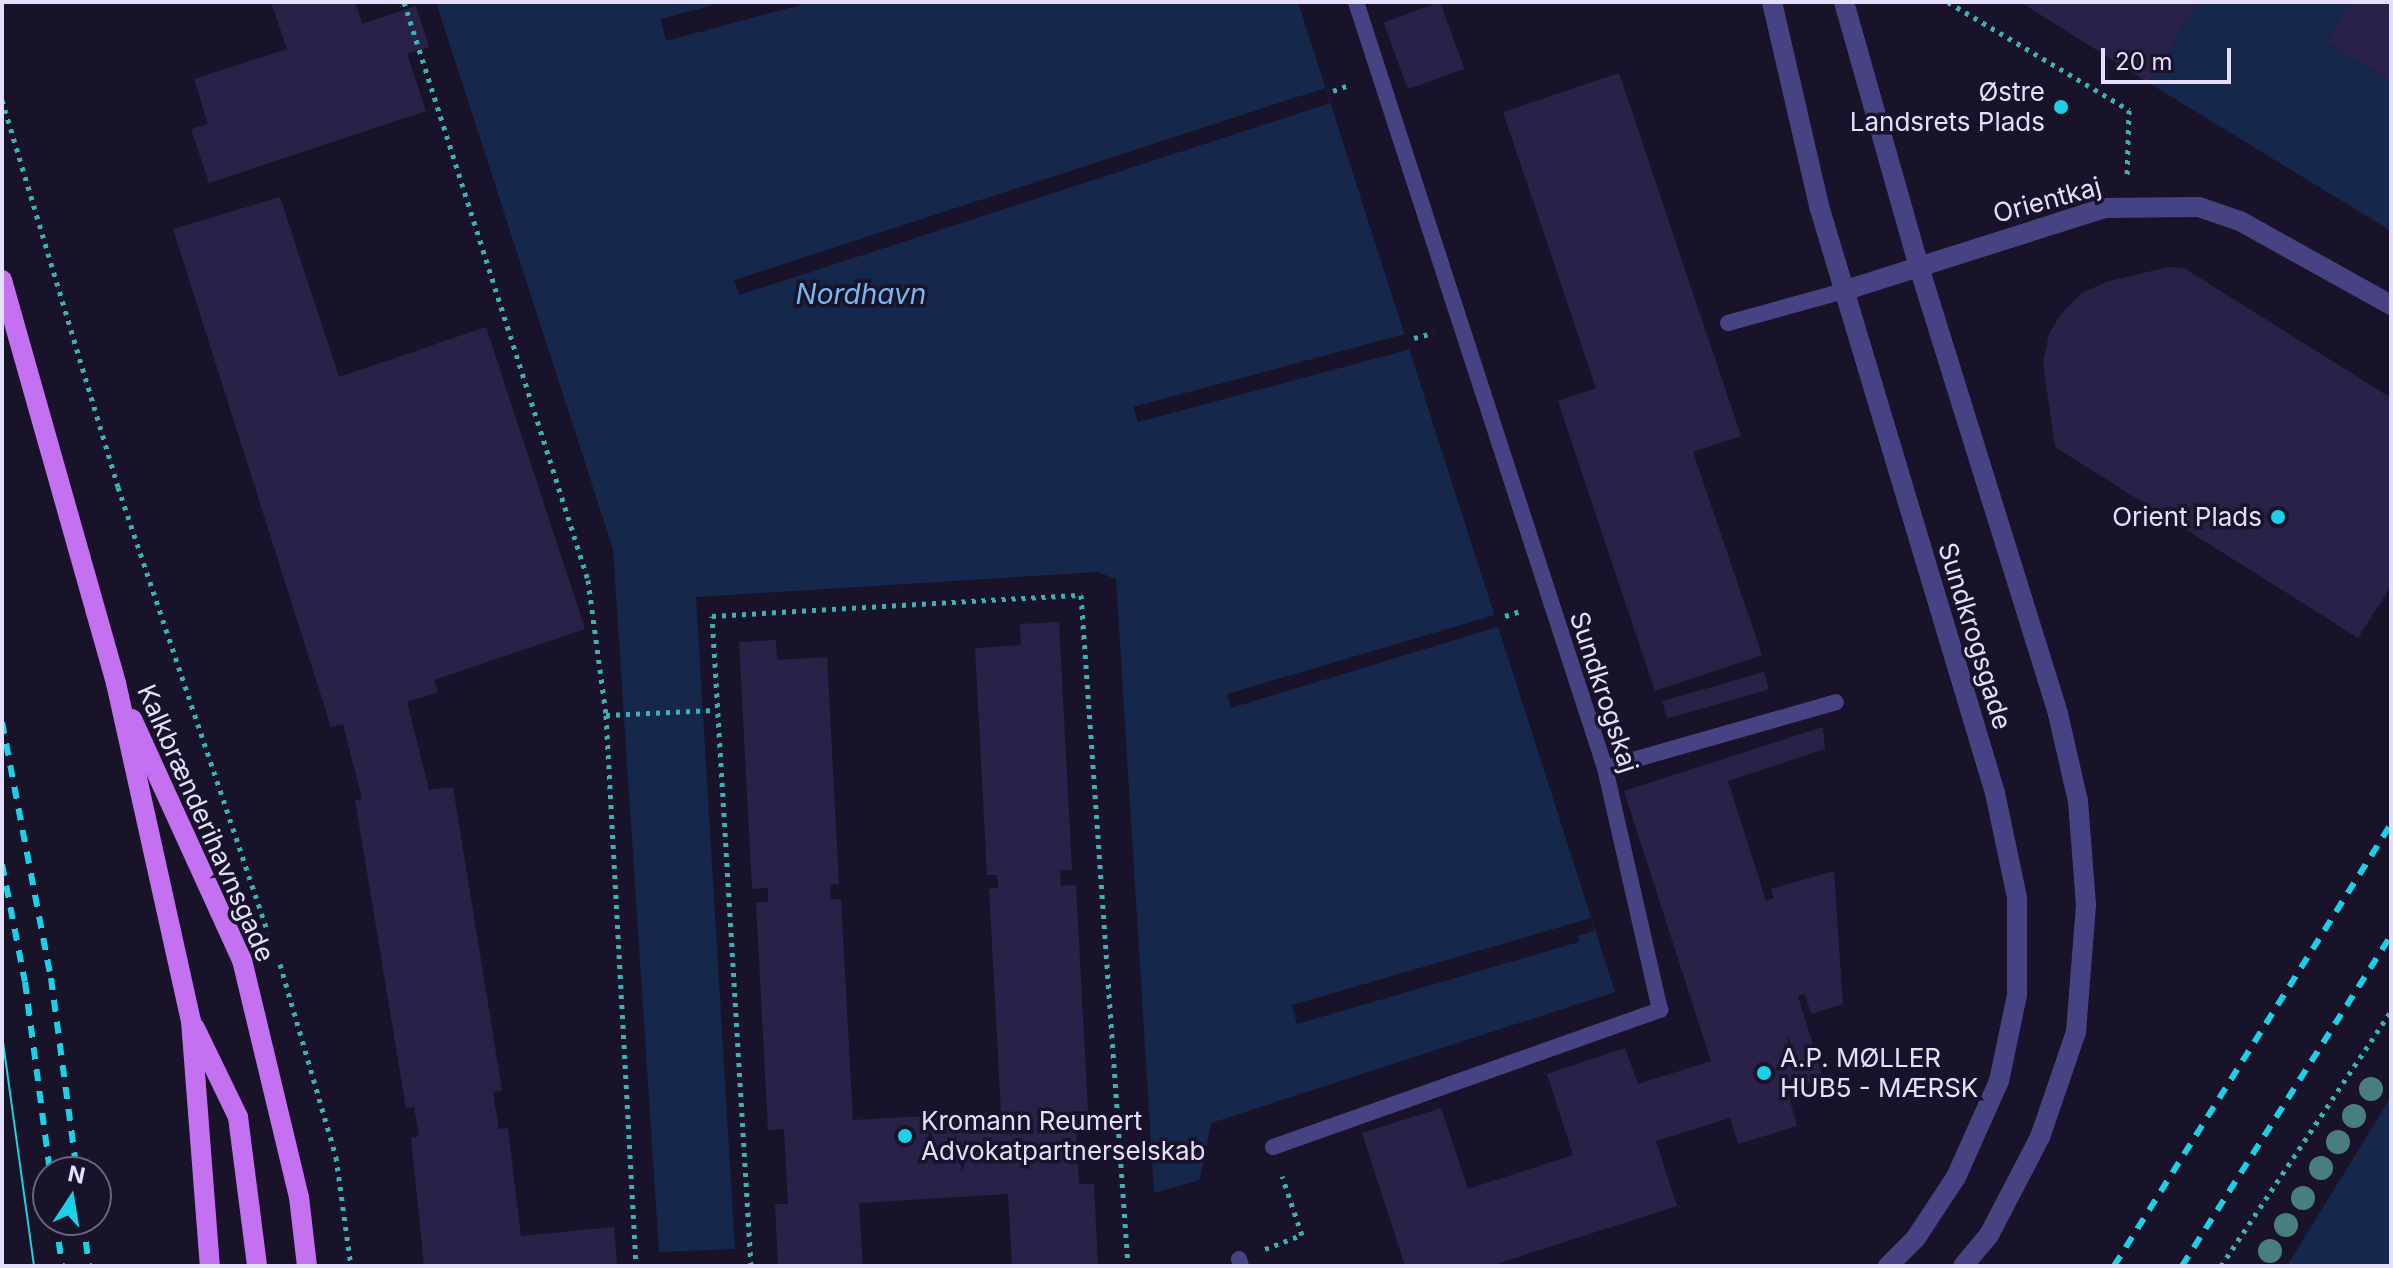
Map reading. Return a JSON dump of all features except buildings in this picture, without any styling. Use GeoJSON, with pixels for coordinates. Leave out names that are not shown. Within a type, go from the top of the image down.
{"type":"FeatureCollection","features":[{"type":"Feature","properties":{"kind":"main road","name":"Kalkbrænderihavnsgade"},"geometry":{"type":"LineString","coordinates":[[2,280],[116,683],[191,1021],[210,1266]]}},
{"type":"Feature","properties":{"kind":"main road","name":"Kalkbrænderihavnsgade"},"geometry":{"type":"LineString","coordinates":[[116,683],[242,960],[299,1197],[307,1266]]}},
{"type":"Feature","properties":{"kind":"main road"},"geometry":{"type":"LineString","coordinates":[[191,1021],[238,1117],[257,1266]]}},
{"type":"Feature","properties":{"kind":"street","name":"Sundkrogsgade"},"geometry":{"type":"LineString","coordinates":[[1772,2],[1790,94],[1843,291],[1991,778],[2017,897],[2017,995],[1999,1081],[1956,1177],[1916,1238],[1888,1266]]}},
{"type":"Feature","properties":{"kind":"street"},"geometry":{"type":"LineString","coordinates":[[1844,2],[1919,267],[2058,714],[2078,801],[2086,905],[2076,1032],[2050,1107],[1989,1235],[1963,1266]]}},
{"type":"Feature","properties":{"kind":"street","name":"Orientkaj"},"geometry":{"type":"LineString","coordinates":[[1843,291],[2053,220],[2127,207],[2199,207],[2240,221],[2391,305]]}},
{"type":"Feature","properties":{"kind":"lane","name":"Sundkrogskaj"},"geometry":{"type":"LineString","coordinates":[[1273,1147],[1660,1010],[1605,768],[1356,2]]}},
{"type":"Feature","properties":{"kind":"lane"},"geometry":{"type":"LineString","coordinates":[[1728,323],[1843,291]]}},
{"type":"Feature","properties":{"kind":"lane"},"geometry":{"type":"LineString","coordinates":[[1605,768],[1836,702]]}},
{"type":"Feature","properties":{"kind":"path"},"geometry":{"type":"LineString","coordinates":[[404,2],[588,580],[606,715],[636,1266]]}},
{"type":"Feature","properties":{"kind":"path"},"geometry":{"type":"LineString","coordinates":[[1948,2],[2129,110],[2127,207]]}},
{"type":"Feature","properties":{"kind":"path"},"geometry":{"type":"LineString","coordinates":[[2,100],[118,487],[273,947]]}},
{"type":"Feature","properties":{"kind":"path"},"geometry":{"type":"LineString","coordinates":[[751,1266],[715,710],[712,616],[1081,595],[1128,1266]]}},
{"type":"Feature","properties":{"kind":"path"},"geometry":{"type":"LineString","coordinates":[[606,715],[715,710]]}},
{"type":"Feature","properties":{"kind":"path"},"geometry":{"type":"LineString","coordinates":[[279,962],[336,1157],[351,1266]]}},
{"type":"Feature","properties":{"kind":"path"},"geometry":{"type":"LineString","coordinates":[[2230,1266],[2223,1263],[2391,1011]]}},
{"type":"Feature","properties":{"kind":"path"},"geometry":{"type":"LineString","coordinates":[[1240,1262],[1302,1235],[1273,1147]]}},
{"type":"Feature","properties":{"kind":"water","name":"Nordhavn"},"geometry":{"type":"Polygon","coordinates":[[[436,2],[1298,2],[1615,992],[1211,1123],[1200,1180],[1154,1193],[1116,579],[1097,572],[696,597],[735,1249],[659,1252],[613,549],[436,2]]]}},
{"type":"Feature","properties":{"kind":"water"},"geometry":{"type":"Polygon","coordinates":[[[2198,2],[2351,2],[2326,42],[2391,82],[2391,231],[2149,83],[2198,2]]]}},
{"type":"Feature","properties":{"kind":"water"},"geometry":{"type":"Polygon","coordinates":[[[2391,1097],[2391,1266],[2287,1266],[2391,1097]]]}},
{"type":"Feature","properties":{"kind":"pier"},"geometry":{"type":"Polygon","coordinates":[[[724,2],[812,2],[666,41],[661,19],[724,2]]]}},
{"type":"Feature","properties":{"kind":"pier"},"geometry":{"type":"Polygon","coordinates":[[[1325,88],[1330,103],[739,295],[734,280],[1325,88]]]}},
{"type":"Feature","properties":{"kind":"pier"},"geometry":{"type":"Polygon","coordinates":[[[1405,334],[1409,349],[1138,422],[1134,407],[1405,334]]]}},
{"type":"Feature","properties":{"kind":"pier"},"geometry":{"type":"Polygon","coordinates":[[[1498,614],[1501,626],[1231,708],[1227,694],[1498,614]]]}},
{"type":"Feature","properties":{"kind":"pier"},"geometry":{"type":"Polygon","coordinates":[[[1591,918],[1594,931],[1578,936],[1579,942],[1297,1024],[1292,1005],[1591,918]]]}},
{"type":"Feature","properties":{"kind":"tram line"},"geometry":{"type":"LineString","coordinates":[[2,1035],[34,1266]]}},
{"type":"Feature","properties":{"kind":"tram line"},"geometry":{"type":"LineString","coordinates":[[2,1258],[3,1266]]}},
{"type":"Feature","properties":{"kind":"railway"},"geometry":{"type":"LineString","coordinates":[[2,722],[51,978],[75,1156]]}},
{"type":"Feature","properties":{"kind":"railway"},"geometry":{"type":"LineString","coordinates":[[2114,1266],[2391,824]]}},
{"type":"Feature","properties":{"kind":"railway"},"geometry":{"type":"LineString","coordinates":[[2,864],[25,982],[48,1156]]}},
{"type":"Feature","properties":{"kind":"railway"},"geometry":{"type":"LineString","coordinates":[[2182,1266],[2391,936]]}},
{"type":"Feature","properties":{"kind":"railway"},"geometry":{"type":"LineString","coordinates":[[58,1236],[62,1266]]}},
{"type":"Feature","properties":{"kind":"railway"},"geometry":{"type":"LineString","coordinates":[[85,1236],[89,1266]]}},
{"type":"Feature","properties":{"kind":"place","name":"Østre Landsrets Plads"},"geometry":{"type":"Point","coordinates":[2061,107]}},
{"type":"Feature","properties":{"kind":"place","name":"Orient Plads"},"geometry":{"type":"Point","coordinates":[2278,517]}},
{"type":"Feature","properties":{"kind":"place","name":"A.P. MØLLER HUB5 - MÆRSK"},"geometry":{"type":"Point","coordinates":[1764,1073]}},
{"type":"Feature","properties":{"kind":"place","name":"Kromann Reumert Advokatpartnerselskab"},"geometry":{"type":"Point","coordinates":[905,1136]}}]}
